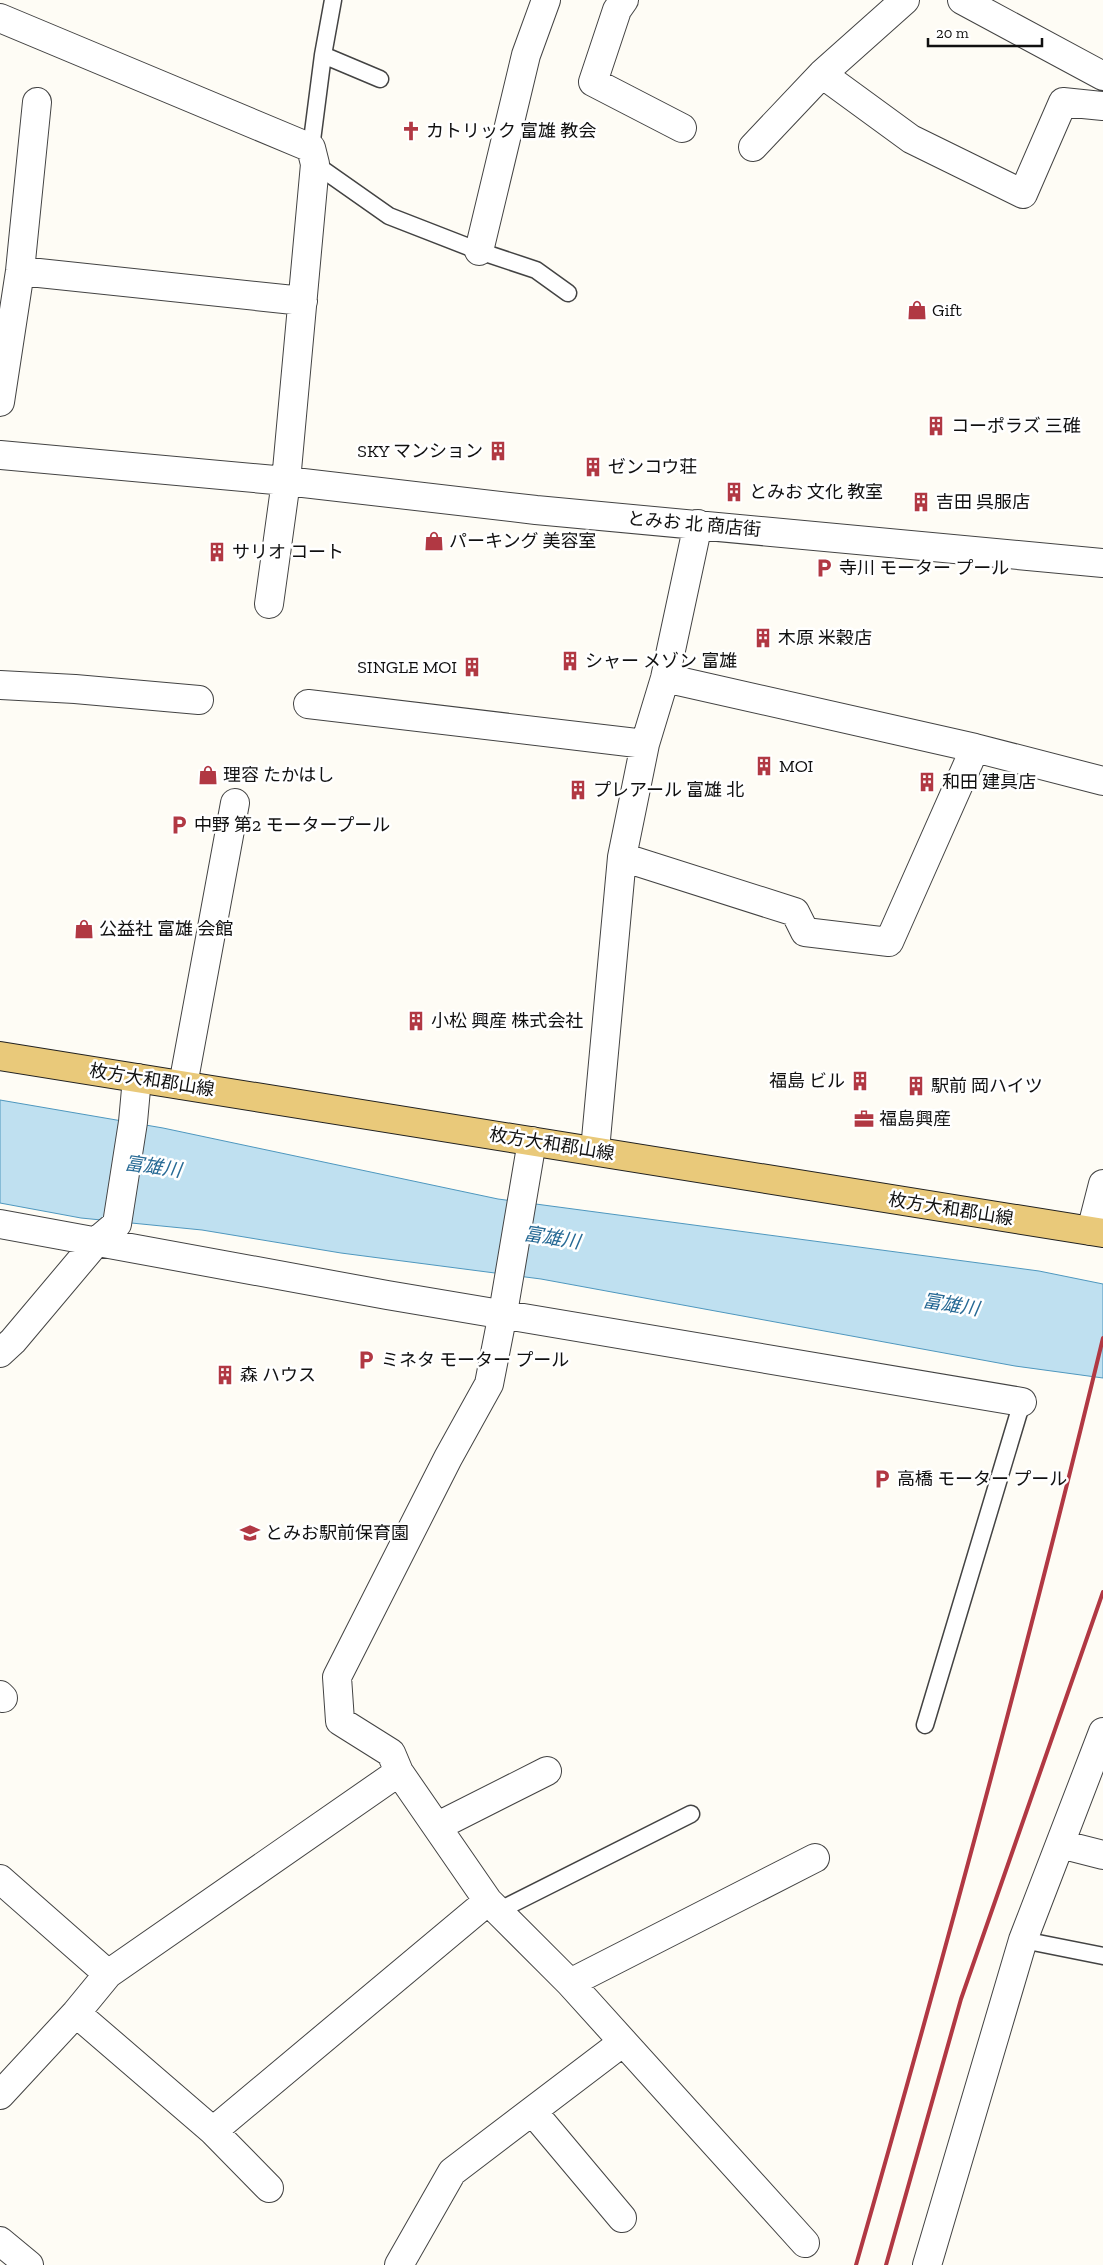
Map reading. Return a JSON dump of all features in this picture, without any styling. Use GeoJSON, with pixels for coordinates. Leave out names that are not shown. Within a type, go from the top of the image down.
{"type":"FeatureCollection","features":[{"type":"Feature","properties":{"kind":"main road","name":"枚方大和郡山線"},"geometry":{"type":"LineString","coordinates":[[0,1056],[1097,1232]]}},
{"type":"Feature","properties":{"kind":"street"},"geometry":{"type":"LineString","coordinates":[[479,251],[526,56],[546,0]]}},
{"type":"Feature","properties":{"kind":"street"},"geometry":{"type":"LineString","coordinates":[[624,0],[617,10],[593,82],[682,128]]}},
{"type":"Feature","properties":{"kind":"street"},"geometry":{"type":"LineString","coordinates":[[753,147],[822,74],[905,0]]}},
{"type":"Feature","properties":{"kind":"street"},"geometry":{"type":"LineString","coordinates":[[962,0],[1103,76]]}},
{"type":"Feature","properties":{"kind":"street"},"geometry":{"type":"LineString","coordinates":[[0,18],[313,156],[303,301],[286,481],[269,604]]}},
{"type":"Feature","properties":{"kind":"street"},"geometry":{"type":"LineString","coordinates":[[822,74],[911,139],[1023,194],[1063,102],[1103,106]]}},
{"type":"Feature","properties":{"kind":"street"},"geometry":{"type":"LineString","coordinates":[[0,402],[20,271],[36,102]]}},
{"type":"Feature","properties":{"kind":"street"},"geometry":{"type":"LineString","coordinates":[[20,271],[303,301]]}},
{"type":"Feature","properties":{"kind":"street","name":"とみお 北 商店街"},"geometry":{"type":"LineString","coordinates":[[0,454],[286,481],[536,510],[1103,563]]}},
{"type":"Feature","properties":{"kind":"street"},"geometry":{"type":"LineString","coordinates":[[595,1150],[622,857],[646,744],[666,678],[698,524]]}},
{"type":"Feature","properties":{"kind":"street"},"geometry":{"type":"LineString","coordinates":[[666,678],[975,748],[1103,781]]}},
{"type":"Feature","properties":{"kind":"street"},"geometry":{"type":"LineString","coordinates":[[0,685],[75,689],[199,700]]}},
{"type":"Feature","properties":{"kind":"street"},"geometry":{"type":"LineString","coordinates":[[308,704],[646,744]]}},
{"type":"Feature","properties":{"kind":"street"},"geometry":{"type":"LineString","coordinates":[[622,857],[795,912],[805,932],[889,942],[975,748]]}},
{"type":"Feature","properties":{"kind":"street"},"geometry":{"type":"LineString","coordinates":[[183,1085],[235,803]]}},
{"type":"Feature","properties":{"kind":"street"},"geometry":{"type":"LineString","coordinates":[[0,1353],[107,1232],[133,1122],[137,1078]]}},
{"type":"Feature","properties":{"kind":"street"},"geometry":{"type":"LineString","coordinates":[[532,1141],[508,1286],[489,1384],[448,1458],[337,1677],[340,1720],[391,1753],[399,1772],[493,1906],[570,1983],[805,2243]]}},
{"type":"Feature","properties":{"kind":"street"},"geometry":{"type":"LineString","coordinates":[[1097,1232],[1103,1184]]}},
{"type":"Feature","properties":{"kind":"street"},"geometry":{"type":"LineString","coordinates":[[0,1224],[107,1232],[387,1295],[503,1313],[1022,1402]]}},
{"type":"Feature","properties":{"kind":"street"},"geometry":{"type":"LineString","coordinates":[[927,2265],[1023,1940],[1103,1732]]}},
{"type":"Feature","properties":{"kind":"street"},"geometry":{"type":"LineString","coordinates":[[438,1826],[547,1771]]}},
{"type":"Feature","properties":{"kind":"street"},"geometry":{"type":"LineString","coordinates":[[0,2095],[108,1974],[399,1772]]}},
{"type":"Feature","properties":{"kind":"street"},"geometry":{"type":"LineString","coordinates":[[1060,1844],[1103,1855]]}},
{"type":"Feature","properties":{"kind":"street"},"geometry":{"type":"LineString","coordinates":[[570,1983],[815,1858]]}},
{"type":"Feature","properties":{"kind":"street"},"geometry":{"type":"LineString","coordinates":[[0,1878],[108,1974]]}},
{"type":"Feature","properties":{"kind":"street"},"geometry":{"type":"LineString","coordinates":[[213,2131],[493,1906]]}},
{"type":"Feature","properties":{"kind":"street"},"geometry":{"type":"LineString","coordinates":[[76,2012],[213,2131],[269,2188]]}},
{"type":"Feature","properties":{"kind":"street"},"geometry":{"type":"LineString","coordinates":[[399,2265],[452,2172],[623,2042]]}},
{"type":"Feature","properties":{"kind":"street"},"geometry":{"type":"LineString","coordinates":[[533,2112],[622,2218]]}},
{"type":"Feature","properties":{"kind":"street"},"geometry":{"type":"LineString","coordinates":[[0,2241],[29,2265]]}},
{"type":"Feature","properties":{"kind":"lane"},"geometry":{"type":"LineString","coordinates":[[333,0],[323,55],[313,156],[389,216],[479,251],[536,270],[568,293]]}},
{"type":"Feature","properties":{"kind":"lane"},"geometry":{"type":"LineString","coordinates":[[323,55],[380,78]]}},
{"type":"Feature","properties":{"kind":"lane"},"geometry":{"type":"LineString","coordinates":[[926,1725],[1022,1402]]}},
{"type":"Feature","properties":{"kind":"lane"},"geometry":{"type":"LineString","coordinates":[[493,1906],[691,1814]]}},
{"type":"Feature","properties":{"kind":"lane"},"geometry":{"type":"LineString","coordinates":[[1023,1940],[1103,1956]]}},
{"type":"Feature","properties":{"kind":"water","name":"富雄川"},"geometry":{"type":"Polygon","coordinates":[[[0,1100],[163,1128],[498,1199],[1039,1271],[1103,1284],[1103,1378],[1015,1366],[541,1279],[341,1253],[202,1230],[81,1218],[0,1203],[0,1100]]]}},
{"type":"Feature","properties":{"kind":"railway"},"geometry":{"type":"LineString","coordinates":[[856,2265],[984,1803],[1045,1571],[1103,1338]]}},
{"type":"Feature","properties":{"kind":"railway"},"geometry":{"type":"LineString","coordinates":[[886,2265],[961,1999],[1103,1592]]}},
{"type":"Feature","properties":{"kind":"place","name":"カトリック 富雄 教会"},"geometry":{"type":"Point","coordinates":[411,131]}},
{"type":"Feature","properties":{"kind":"place","name":"Gift"},"geometry":{"type":"Point","coordinates":[917,310]}},
{"type":"Feature","properties":{"kind":"place","name":"コーポラズ 三碓"},"geometry":{"type":"Point","coordinates":[936,426]}},
{"type":"Feature","properties":{"kind":"place","name":"SKY マンション"},"geometry":{"type":"Point","coordinates":[498,451]}},
{"type":"Feature","properties":{"kind":"place","name":"ゼンコウ荘"},"geometry":{"type":"Point","coordinates":[593,467]}},
{"type":"Feature","properties":{"kind":"place","name":"とみお 文化 教室"},"geometry":{"type":"Point","coordinates":[734,492]}},
{"type":"Feature","properties":{"kind":"place","name":"吉田 呉服店"},"geometry":{"type":"Point","coordinates":[921,502]}},
{"type":"Feature","properties":{"kind":"place","name":"パーキング 美容室"},"geometry":{"type":"Point","coordinates":[434,541]}},
{"type":"Feature","properties":{"kind":"place","name":"サリオ コート"},"geometry":{"type":"Point","coordinates":[217,552]}},
{"type":"Feature","properties":{"kind":"place","name":"寺川 モーター プール"},"geometry":{"type":"Point","coordinates":[824,568]}},
{"type":"Feature","properties":{"kind":"place","name":"木原 米穀店"},"geometry":{"type":"Point","coordinates":[763,638]}},
{"type":"Feature","properties":{"kind":"place","name":"シャー メゾン 富雄"},"geometry":{"type":"Point","coordinates":[570,661]}},
{"type":"Feature","properties":{"kind":"place","name":"SINGLE MOI"},"geometry":{"type":"Point","coordinates":[472,667]}},
{"type":"Feature","properties":{"kind":"place","name":"MOI"},"geometry":{"type":"Point","coordinates":[764,766]}},
{"type":"Feature","properties":{"kind":"place","name":"理容 たかはし"},"geometry":{"type":"Point","coordinates":[208,775]}},
{"type":"Feature","properties":{"kind":"place","name":"和田 建具店"},"geometry":{"type":"Point","coordinates":[927,782]}},
{"type":"Feature","properties":{"kind":"place","name":"プレアール 富雄 北"},"geometry":{"type":"Point","coordinates":[578,790]}},
{"type":"Feature","properties":{"kind":"place","name":"中野 第2 モータープール"},"geometry":{"type":"Point","coordinates":[179,825]}},
{"type":"Feature","properties":{"kind":"place","name":"公益社 富雄 会館"},"geometry":{"type":"Point","coordinates":[84,929]}},
{"type":"Feature","properties":{"kind":"place","name":"小松 興産 株式会社"},"geometry":{"type":"Point","coordinates":[416,1021]}},
{"type":"Feature","properties":{"kind":"place","name":"福島 ビル"},"geometry":{"type":"Point","coordinates":[860,1081]}},
{"type":"Feature","properties":{"kind":"place","name":"駅前 岡ハイツ"},"geometry":{"type":"Point","coordinates":[916,1086]}},
{"type":"Feature","properties":{"kind":"place","name":"福島興産"},"geometry":{"type":"Point","coordinates":[864,1119]}},
{"type":"Feature","properties":{"kind":"place","name":"ミネタ モーター プール"},"geometry":{"type":"Point","coordinates":[366,1360]}},
{"type":"Feature","properties":{"kind":"place","name":"森 ハウス"},"geometry":{"type":"Point","coordinates":[225,1375]}},
{"type":"Feature","properties":{"kind":"place","name":"高橋 モーター プール"},"geometry":{"type":"Point","coordinates":[882,1479]}},
{"type":"Feature","properties":{"kind":"place","name":"とみお駅前保育園"},"geometry":{"type":"Point","coordinates":[250,1533]}}]}
